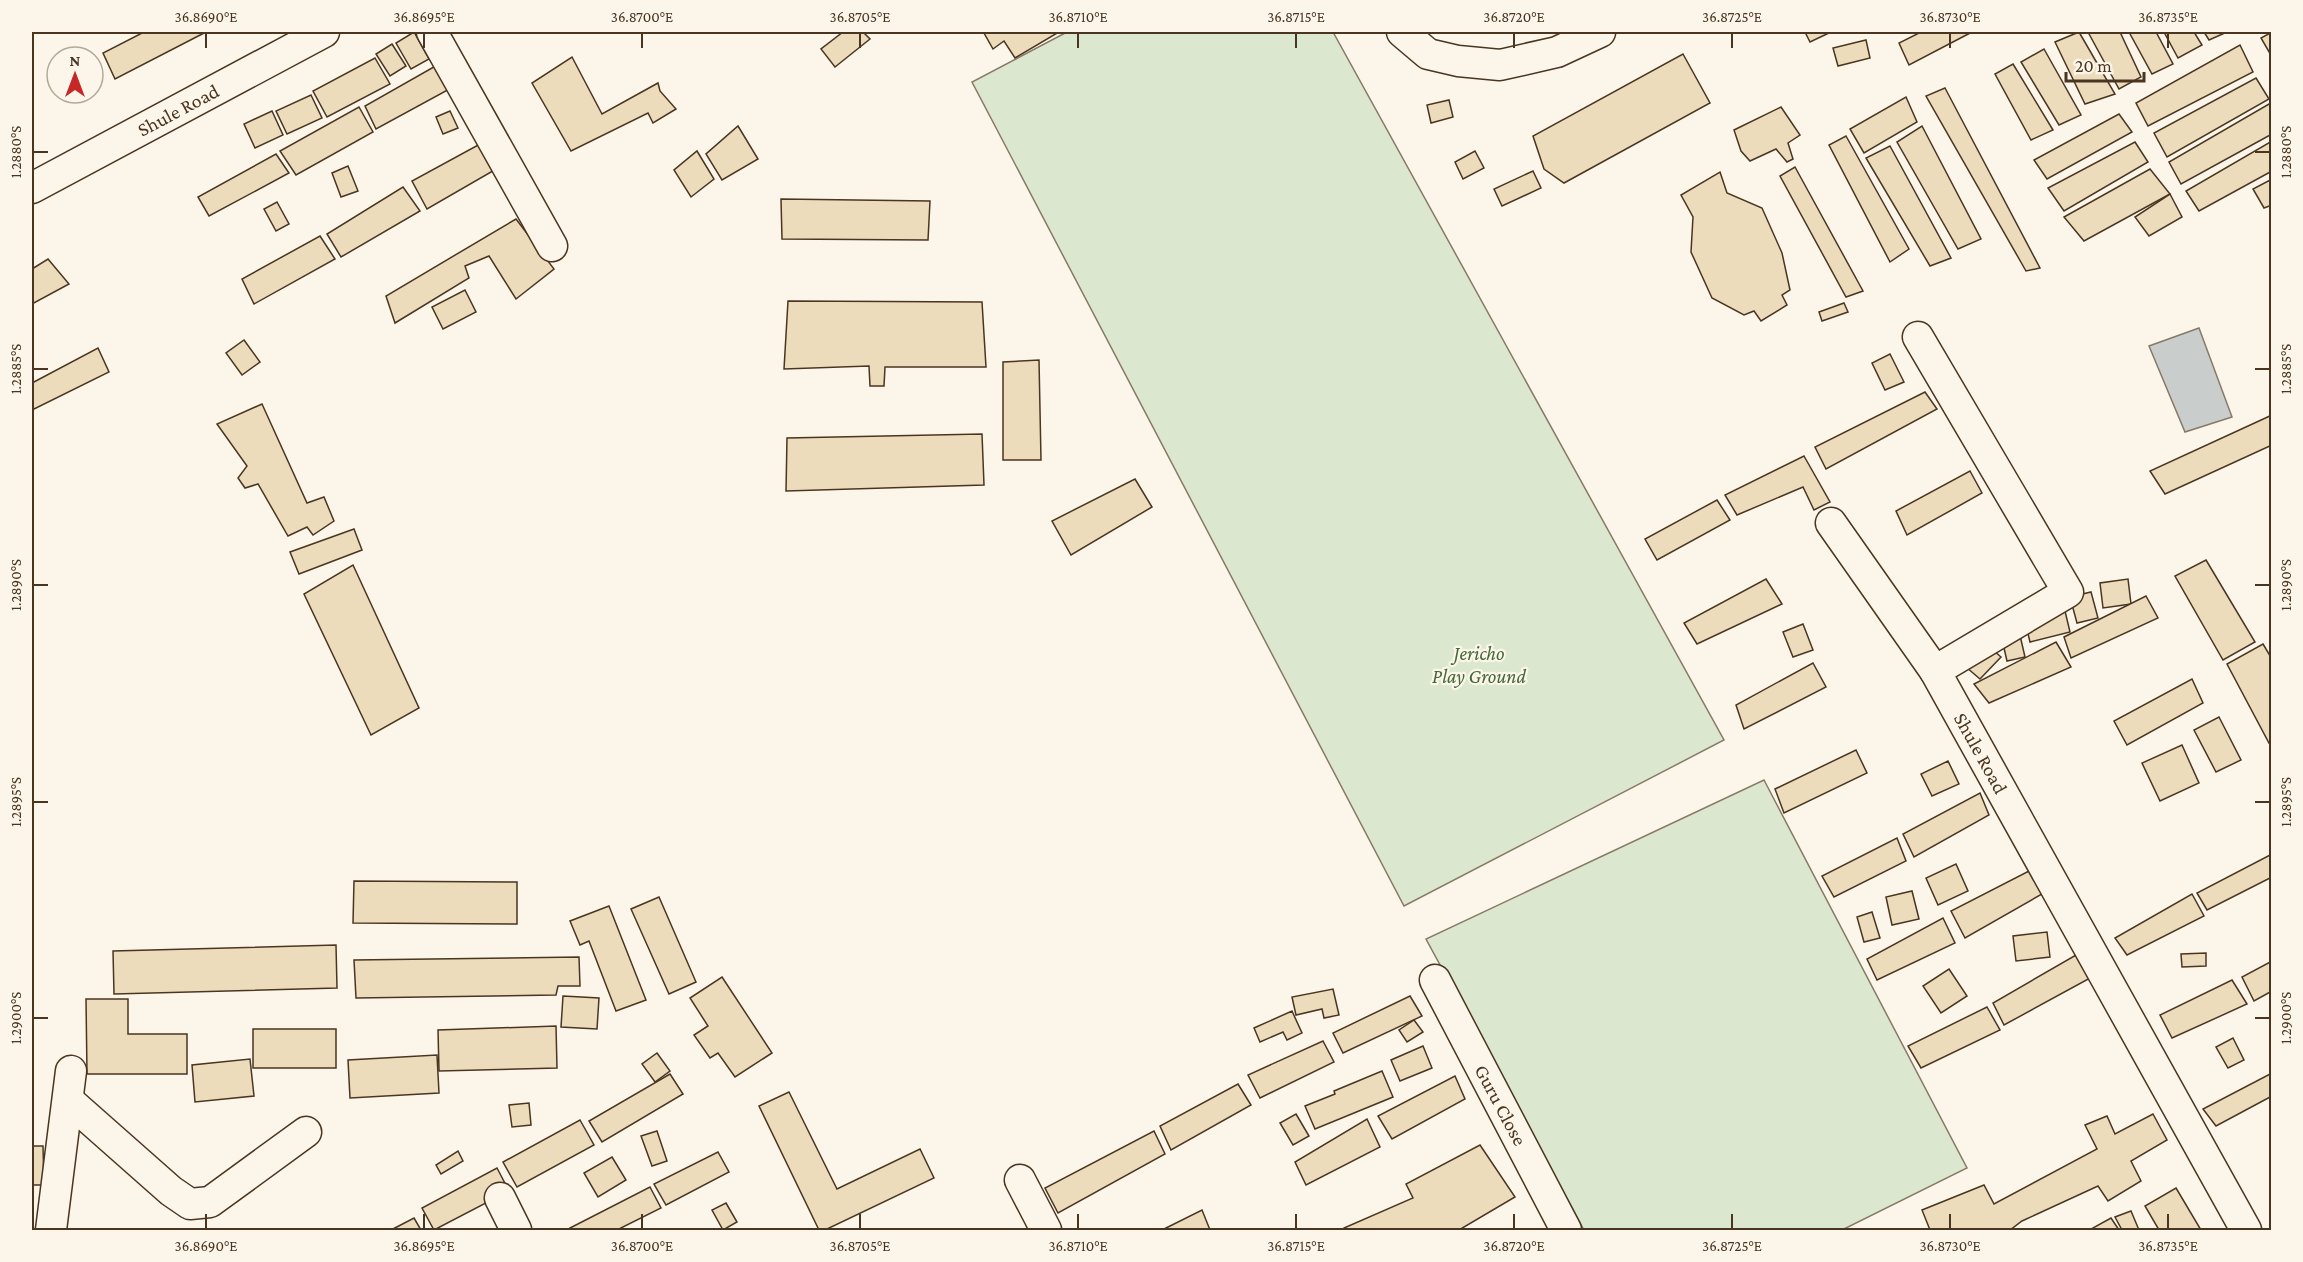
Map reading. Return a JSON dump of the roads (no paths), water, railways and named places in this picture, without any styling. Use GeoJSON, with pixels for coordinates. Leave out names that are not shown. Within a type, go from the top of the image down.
{"type":"FeatureCollection","features":[{"type":"Feature","properties":{"kind":"street","name":"Shule Road"},"geometry":{"type":"LineString","coordinates":[[32,185],[324,32]]}},
{"type":"Feature","properties":{"kind":"street"},"geometry":{"type":"LineString","coordinates":[[432,32],[552,246]]}},
{"type":"Feature","properties":{"kind":"street"},"geometry":{"type":"LineString","coordinates":[[1402,32],[1428,54],[1458,61],[1500,65],[1557,52],[1600,32]]}},
{"type":"Feature","properties":{"kind":"street"},"geometry":{"type":"LineString","coordinates":[[1918,337],[2068,592],[1935,671]]}},
{"type":"Feature","properties":{"kind":"street","name":"Shule Road"},"geometry":{"type":"LineString","coordinates":[[1831,523],[1935,671],[2246,1230]]}},
{"type":"Feature","properties":{"kind":"street","name":"Guru Close"},"geometry":{"type":"LineString","coordinates":[[1435,980],[1566,1230]]}},
{"type":"Feature","properties":{"kind":"street"},"geometry":{"type":"LineString","coordinates":[[51,1230],[69,1085],[171,1191],[190,1204],[210,1202],[306,1132]]}},
{"type":"Feature","properties":{"kind":"street"},"geometry":{"type":"LineString","coordinates":[[1020,1180],[1046,1230]]}},
{"type":"Feature","properties":{"kind":"street"},"geometry":{"type":"LineString","coordinates":[[500,1198],[516,1230]]}},
{"type":"Feature","properties":{"kind":"park label","name":"Jericho Play Ground"},"geometry":{"type":"Point","coordinates":[1479,664]}}]}
